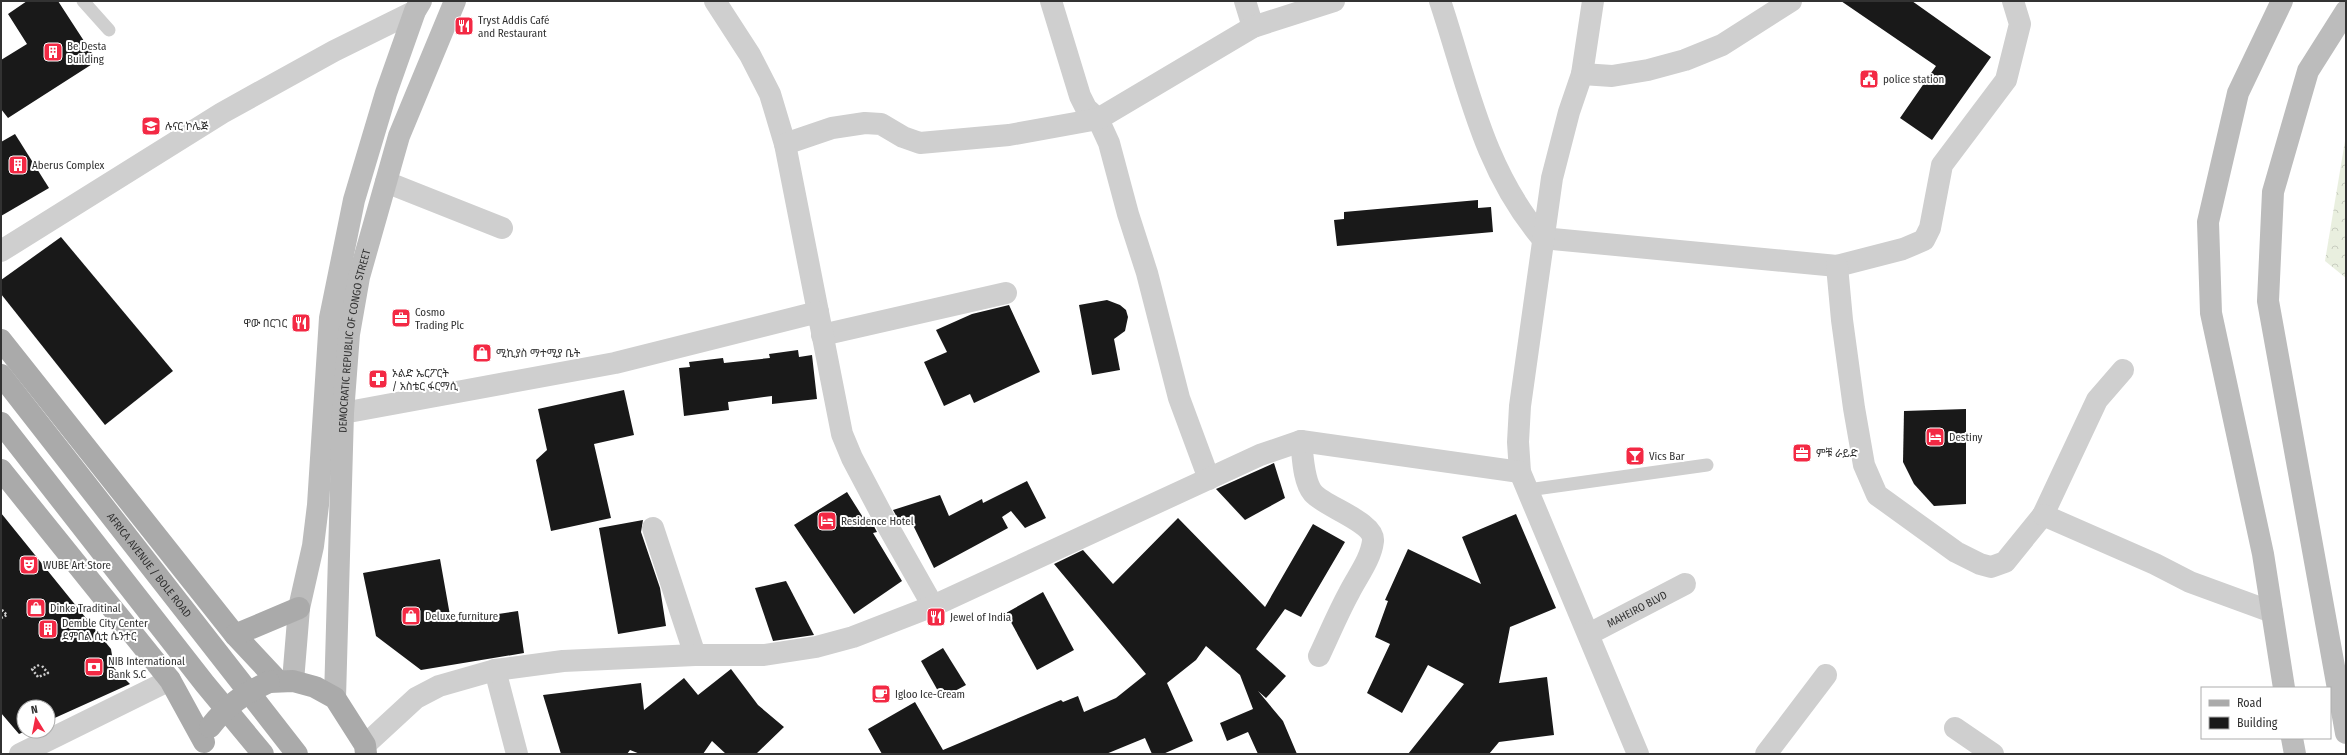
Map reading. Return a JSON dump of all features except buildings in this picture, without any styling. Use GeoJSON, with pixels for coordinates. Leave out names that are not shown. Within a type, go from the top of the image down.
{"type":"FeatureCollection","features":[{"type":"Feature","properties":{"kind":"main road","name":"DEMOCRATIC REPUBLIC OF CONGO STREET"},"geometry":{"type":"LineString","coordinates":[[335,698],[343,412],[349,334],[359,278],[399,136],[455,1]]}},
{"type":"Feature","properties":{"kind":"main road"},"geometry":{"type":"LineString","coordinates":[[2282,1],[2238,93],[2208,222],[2210,312],[2263,554],[2284,687]]}},
{"type":"Feature","properties":{"kind":"main road","name":"DEMOCRATIC REPUBLIC OF CONGO STREET"},"geometry":{"type":"LineString","coordinates":[[280,681],[313,546],[319,498],[330,318],[354,200],[386,94],[418,6]]}},
{"type":"Feature","properties":{"kind":"main road"},"geometry":{"type":"LineString","coordinates":[[2346,11],[2308,71],[2273,192],[2268,301],[2346,733]]}},
{"type":"Feature","properties":{"kind":"main road"},"geometry":{"type":"LineString","coordinates":[[1,340],[235,635],[280,681]]}},
{"type":"Feature","properties":{"kind":"main road","name":"AFRICA AVENUE / BOLE ROAD"},"geometry":{"type":"LineString","coordinates":[[1,375],[297,754]]}},
{"type":"Feature","properties":{"kind":"main road"},"geometry":{"type":"LineString","coordinates":[[1,423],[205,684],[263,754]]}},
{"type":"Feature","properties":{"kind":"main road"},"geometry":{"type":"LineString","coordinates":[[1,470],[170,680],[205,741]]}},
{"type":"Feature","properties":{"kind":"main road"},"geometry":{"type":"LineString","coordinates":[[313,546],[340,553]]}},
{"type":"Feature","properties":{"kind":"main road"},"geometry":{"type":"LineString","coordinates":[[235,635],[299,608]]}},
{"type":"Feature","properties":{"kind":"main road"},"geometry":{"type":"LineString","coordinates":[[205,741],[223,710],[245,693],[280,681],[315,687],[335,698],[365,749]]}},
{"type":"Feature","properties":{"kind":"main road"},"geometry":{"type":"LineString","coordinates":[[2292,739],[2295,754]]}},
{"type":"Feature","properties":{"kind":"street"},"geometry":{"type":"LineString","coordinates":[[715,1],[750,55],[770,94],[784,144],[822,335],[845,440],[890,530],[934,606]]}},
{"type":"Feature","properties":{"kind":"street"},"geometry":{"type":"LineString","coordinates":[[1051,1],[1080,96],[1086,108],[1098,120],[1109,143],[1128,214],[1147,273],[1178,398],[1209,479]]}},
{"type":"Feature","properties":{"kind":"street"},"geometry":{"type":"LineString","coordinates":[[1246,1],[1254,27]]}},
{"type":"Feature","properties":{"kind":"street"},"geometry":{"type":"LineString","coordinates":[[784,144],[832,128],[865,123],[881,124],[903,137],[920,143],[1010,136],[1098,120],[1254,27],[1334,1]]}},
{"type":"Feature","properties":{"kind":"street"},"geometry":{"type":"LineString","coordinates":[[1440,1],[1488,150],[1525,217],[1542,238],[1837,266],[1903,249],[1924,240],[1930,228],[1942,165],[2006,80],[2020,24],[2013,1]]}},
{"type":"Feature","properties":{"kind":"street"},"geometry":{"type":"LineString","coordinates":[[1593,1],[1582,74],[1569,112],[1552,178],[1542,238],[1520,406],[1518,442],[1524,481],[1638,754]]}},
{"type":"Feature","properties":{"kind":"street"},"geometry":{"type":"LineString","coordinates":[[1582,74],[1612,76],[1648,70],[1685,60],[1722,45],[1791,1]]}},
{"type":"Feature","properties":{"kind":"street"},"geometry":{"type":"LineString","coordinates":[[1,251],[222,113],[418,6]]}},
{"type":"Feature","properties":{"kind":"street"},"geometry":{"type":"LineString","coordinates":[[386,182],[502,228]]}},
{"type":"Feature","properties":{"kind":"street"},"geometry":{"type":"LineString","coordinates":[[1837,266],[1842,320],[1864,465],[1877,495],[1956,552],[1991,567],[2005,562],[2043,515],[2097,400],[2123,370]]}},
{"type":"Feature","properties":{"kind":"street"},"geometry":{"type":"LineString","coordinates":[[822,335],[1006,293]]}},
{"type":"Feature","properties":{"kind":"street"},"geometry":{"type":"LineString","coordinates":[[343,412],[615,363],[818,312]]}},
{"type":"Feature","properties":{"kind":"street"},"geometry":{"type":"LineString","coordinates":[[365,749],[416,698],[439,686],[495,670],[563,661],[695,655],[764,655],[816,647],[853,637],[934,606],[1260,455],[1301,441],[1524,481]]}},
{"type":"Feature","properties":{"kind":"street"},"geometry":{"type":"LineString","coordinates":[[1301,441],[1305,472],[1312,493],[1326,505],[1364,524],[1370,531],[1373,540],[1368,557],[1348,594],[1320,656]]}},
{"type":"Feature","properties":{"kind":"street"},"geometry":{"type":"LineString","coordinates":[[2043,515],[2155,564],[2190,582],[2272,612]]}},
{"type":"Feature","properties":{"kind":"street"},"geometry":{"type":"LineString","coordinates":[[653,528],[695,655]]}},
{"type":"Feature","properties":{"kind":"street","name":"MAHEIRO BLVD"},"geometry":{"type":"LineString","coordinates":[[1589,634],[1685,584]]}},
{"type":"Feature","properties":{"kind":"street"},"geometry":{"type":"LineString","coordinates":[[495,670],[517,754]]}},
{"type":"Feature","properties":{"kind":"street"},"geometry":{"type":"LineString","coordinates":[[1766,754],[1826,675]]}},
{"type":"Feature","properties":{"kind":"street"},"geometry":{"type":"LineString","coordinates":[[20,754],[170,680]]}},
{"type":"Feature","properties":{"kind":"street"},"geometry":{"type":"LineString","coordinates":[[1955,728],[1993,754]]}},
{"type":"Feature","properties":{"kind":"lane"},"geometry":{"type":"LineString","coordinates":[[82,1],[109,30]]}},
{"type":"Feature","properties":{"kind":"lane"},"geometry":{"type":"LineString","coordinates":[[1524,481],[1707,465]]}},
{"type":"Feature","properties":{"kind":"path"},"geometry":{"type":"LineString","coordinates":[[1,609],[7,615],[1,618]]}},
{"type":"Feature","properties":{"kind":"path"},"geometry":{"type":"LineString","coordinates":[[41,666],[48,673],[38,677],[32,669],[41,666]]}},
{"type":"Feature","properties":{"kind":"green space"},"geometry":{"type":"Polygon","coordinates":[[[2346,135],[2346,278],[2325,261],[2346,135]]]}},
{"type":"Feature","properties":{"kind":"place","name":"Tryst Addis Café and Restaurant"},"geometry":{"type":"Point","coordinates":[464,26]}},
{"type":"Feature","properties":{"kind":"place","name":"Be Desta Building"},"geometry":{"type":"Point","coordinates":[53,52]}},
{"type":"Feature","properties":{"kind":"place","name":"police station"},"geometry":{"type":"Point","coordinates":[1869,79]}},
{"type":"Feature","properties":{"kind":"place","name":"ሉናር ኮሌጅ"},"geometry":{"type":"Point","coordinates":[151,126]}},
{"type":"Feature","properties":{"kind":"place","name":"Aberus Complex"},"geometry":{"type":"Point","coordinates":[18,165]}},
{"type":"Feature","properties":{"kind":"place","name":"Cosmo Trading Plc"},"geometry":{"type":"Point","coordinates":[401,318]}},
{"type":"Feature","properties":{"kind":"place","name":"ዋው በርገር"},"geometry":{"type":"Point","coordinates":[301,323]}},
{"type":"Feature","properties":{"kind":"place","name":"ሚኪያስ ማተሚያ ቤት"},"geometry":{"type":"Point","coordinates":[482,353]}},
{"type":"Feature","properties":{"kind":"place","name":"ኦልድ ኤርፖርት / አስቴር ፋርማሲ"},"geometry":{"type":"Point","coordinates":[378,379]}},
{"type":"Feature","properties":{"kind":"place","name":"Destiny"},"geometry":{"type":"Point","coordinates":[1935,437]}},
{"type":"Feature","properties":{"kind":"place","name":"ምቹ ራይድ"},"geometry":{"type":"Point","coordinates":[1802,453]}},
{"type":"Feature","properties":{"kind":"place","name":"Vics Bar"},"geometry":{"type":"Point","coordinates":[1635,456]}},
{"type":"Feature","properties":{"kind":"place","name":"Residence Hotel"},"geometry":{"type":"Point","coordinates":[827,521]}},
{"type":"Feature","properties":{"kind":"place","name":"WUBE Art Store"},"geometry":{"type":"Point","coordinates":[29,565]}},
{"type":"Feature","properties":{"kind":"place","name":"Dinke Traditinal"},"geometry":{"type":"Point","coordinates":[36,608]}},
{"type":"Feature","properties":{"kind":"place","name":"Deluxe furniture"},"geometry":{"type":"Point","coordinates":[411,616]}},
{"type":"Feature","properties":{"kind":"place","name":"Jewel of India"},"geometry":{"type":"Point","coordinates":[936,617]}},
{"type":"Feature","properties":{"kind":"place","name":"Demble City Center ደምበል ሲቲ ሴንተር"},"geometry":{"type":"Point","coordinates":[48,629]}},
{"type":"Feature","properties":{"kind":"place","name":"NIB International Bank S.C"},"geometry":{"type":"Point","coordinates":[94,667]}},
{"type":"Feature","properties":{"kind":"place","name":"Igloo Ice-Cream"},"geometry":{"type":"Point","coordinates":[881,694]}}]}
